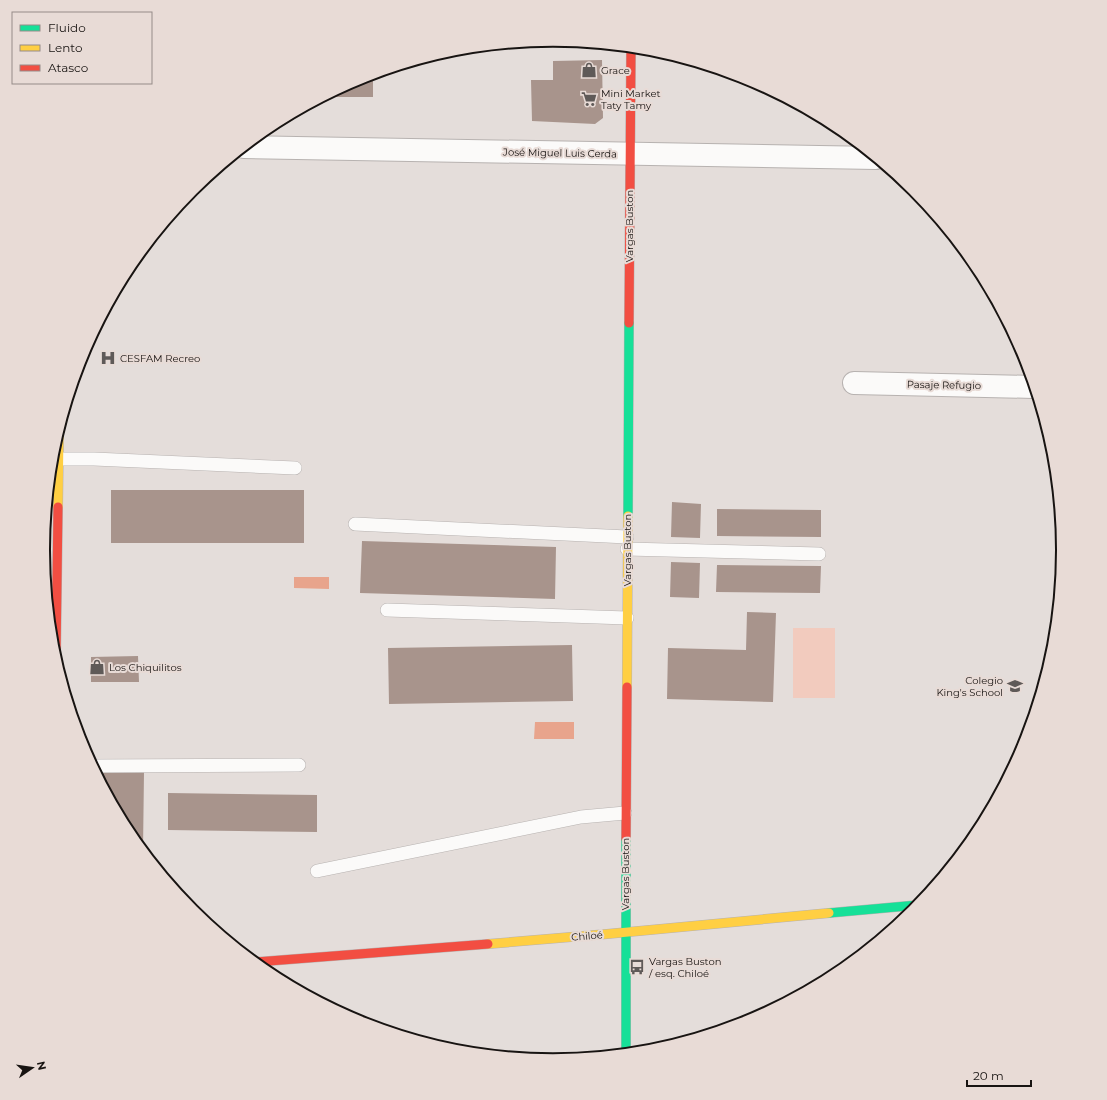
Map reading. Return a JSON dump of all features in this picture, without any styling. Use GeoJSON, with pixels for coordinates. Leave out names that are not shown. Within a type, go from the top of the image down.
{"type":"FeatureCollection","features":[{"type":"Feature","properties":{"kind":"street","name":"Vargas Buston"},"geometry":{"type":"LineString","coordinates":[[626,1048],[625,813],[631,53]]}},
{"type":"Feature","properties":{"kind":"street","name":"José Miguel Luis Cerda"},"geometry":{"type":"LineString","coordinates":[[252,147],[868,158]]}},
{"type":"Feature","properties":{"kind":"street","name":"Pasaje Refugio"},"geometry":{"type":"LineString","coordinates":[[854,383],[1030,387]]}},
{"type":"Feature","properties":{"kind":"street"},"geometry":{"type":"LineString","coordinates":[[56,478],[56,622]]}},
{"type":"Feature","properties":{"kind":"street","name":"Chiloé"},"geometry":{"type":"LineString","coordinates":[[265,961],[625,933],[908,907]]}},
{"type":"Feature","properties":{"kind":"lane"},"geometry":{"type":"LineString","coordinates":[[59,459],[94,459],[295,468]]}},
{"type":"Feature","properties":{"kind":"lane"},"geometry":{"type":"LineString","coordinates":[[355,524],[627,543],[819,554]]}},
{"type":"Feature","properties":{"kind":"lane"},"geometry":{"type":"LineString","coordinates":[[387,610],[627,618]]}},
{"type":"Feature","properties":{"kind":"lane"},"geometry":{"type":"LineString","coordinates":[[99,766],[299,765]]}},
{"type":"Feature","properties":{"kind":"lane"},"geometry":{"type":"LineString","coordinates":[[317,871],[581,817],[625,813]]}},
{"type":"Feature","properties":{"kind":"shaded area"},"geometry":{"type":"Polygon","coordinates":[[[294,577],[329,577],[329,589],[294,588],[294,577]]]}},
{"type":"Feature","properties":{"kind":"shaded area"},"geometry":{"type":"Polygon","coordinates":[[[793,628],[835,628],[835,698],[793,698],[793,628]]]}},
{"type":"Feature","properties":{"kind":"shaded area"},"geometry":{"type":"Polygon","coordinates":[[[535,722],[574,722],[574,739],[534,739],[535,722]]]}},
{"type":"Feature","properties":{"kind":"building"},"geometry":{"type":"Polygon","coordinates":[[[602,60],[603,118],[595,124],[532,121],[531,80],[553,80],[553,61],[602,60]]]}},
{"type":"Feature","properties":{"kind":"building"},"geometry":{"type":"Polygon","coordinates":[[[373,81],[373,97],[335,97],[373,81]]]}},
{"type":"Feature","properties":{"kind":"building"},"geometry":{"type":"Polygon","coordinates":[[[111,490],[304,490],[304,543],[111,543],[111,490]]]}},
{"type":"Feature","properties":{"kind":"building"},"geometry":{"type":"Polygon","coordinates":[[[672,502],[701,504],[700,538],[671,537],[672,502]]]}},
{"type":"Feature","properties":{"kind":"building"},"geometry":{"type":"Polygon","coordinates":[[[717,509],[821,510],[821,537],[717,536],[717,509]]]}},
{"type":"Feature","properties":{"kind":"building"},"geometry":{"type":"Polygon","coordinates":[[[362,541],[556,547],[555,599],[360,593],[362,541]]]}},
{"type":"Feature","properties":{"kind":"building"},"geometry":{"type":"Polygon","coordinates":[[[671,562],[700,563],[699,598],[670,597],[671,562]]]}},
{"type":"Feature","properties":{"kind":"building"},"geometry":{"type":"Polygon","coordinates":[[[717,565],[821,566],[820,593],[716,592],[717,565]]]}},
{"type":"Feature","properties":{"kind":"building"},"geometry":{"type":"Polygon","coordinates":[[[747,612],[776,613],[773,702],[667,699],[668,648],[746,650],[747,612]]]}},
{"type":"Feature","properties":{"kind":"building"},"geometry":{"type":"Polygon","coordinates":[[[572,645],[573,701],[389,704],[388,648],[572,645]]]}},
{"type":"Feature","properties":{"kind":"building"},"geometry":{"type":"Polygon","coordinates":[[[138,656],[139,682],[91,682],[91,657],[138,656]]]}},
{"type":"Feature","properties":{"kind":"building"},"geometry":{"type":"Polygon","coordinates":[[[102,771],[144,772],[143,841],[118,801],[102,771]]]}},
{"type":"Feature","properties":{"kind":"building"},"geometry":{"type":"Polygon","coordinates":[[[168,793],[317,795],[317,832],[168,830],[168,793]]]}},
{"type":"Feature","properties":{"kind":"traffic: fast"},"geometry":{"type":"LineString","coordinates":[[628,516],[629,323]]}},
{"type":"Feature","properties":{"kind":"traffic: fast"},"geometry":{"type":"LineString","coordinates":[[626,839],[626,1048]]}},
{"type":"Feature","properties":{"kind":"traffic: fast"},"geometry":{"type":"LineString","coordinates":[[829,913],[909,906]]}},
{"type":"Feature","properties":{"kind":"traffic: slow"},"geometry":{"type":"LineString","coordinates":[[58,507],[59,461]]}},
{"type":"Feature","properties":{"kind":"traffic: slow"},"geometry":{"type":"LineString","coordinates":[[627,687],[628,516]]}},
{"type":"Feature","properties":{"kind":"traffic: slow"},"geometry":{"type":"LineString","coordinates":[[488,944],[829,913]]}},
{"type":"Feature","properties":{"kind":"traffic: jam"},"geometry":{"type":"LineString","coordinates":[[629,323],[631,53]]}},
{"type":"Feature","properties":{"kind":"traffic: jam"},"geometry":{"type":"LineString","coordinates":[[56,625],[58,507]]}},
{"type":"Feature","properties":{"kind":"traffic: jam"},"geometry":{"type":"LineString","coordinates":[[626,839],[627,687]]}},
{"type":"Feature","properties":{"kind":"traffic: jam"},"geometry":{"type":"LineString","coordinates":[[265,961],[488,944]]}},
{"type":"Feature","properties":{"kind":"place","name":"Grace"},"geometry":{"type":"Point","coordinates":[589,70]}},
{"type":"Feature","properties":{"kind":"place","name":"Mini Market Taty Tamy"},"geometry":{"type":"Point","coordinates":[589,99]}},
{"type":"Feature","properties":{"kind":"place","name":"CESFAM Recreo"},"geometry":{"type":"Point","coordinates":[108,358]}},
{"type":"Feature","properties":{"kind":"place","name":"Los Chiquilitos"},"geometry":{"type":"Point","coordinates":[97,667]}},
{"type":"Feature","properties":{"kind":"place","name":"Colegio King's School"},"geometry":{"type":"Point","coordinates":[1015,686]}},
{"type":"Feature","properties":{"kind":"place","name":"Vargas Buston / esq. Chiloé"},"geometry":{"type":"Point","coordinates":[637,967]}}]}
